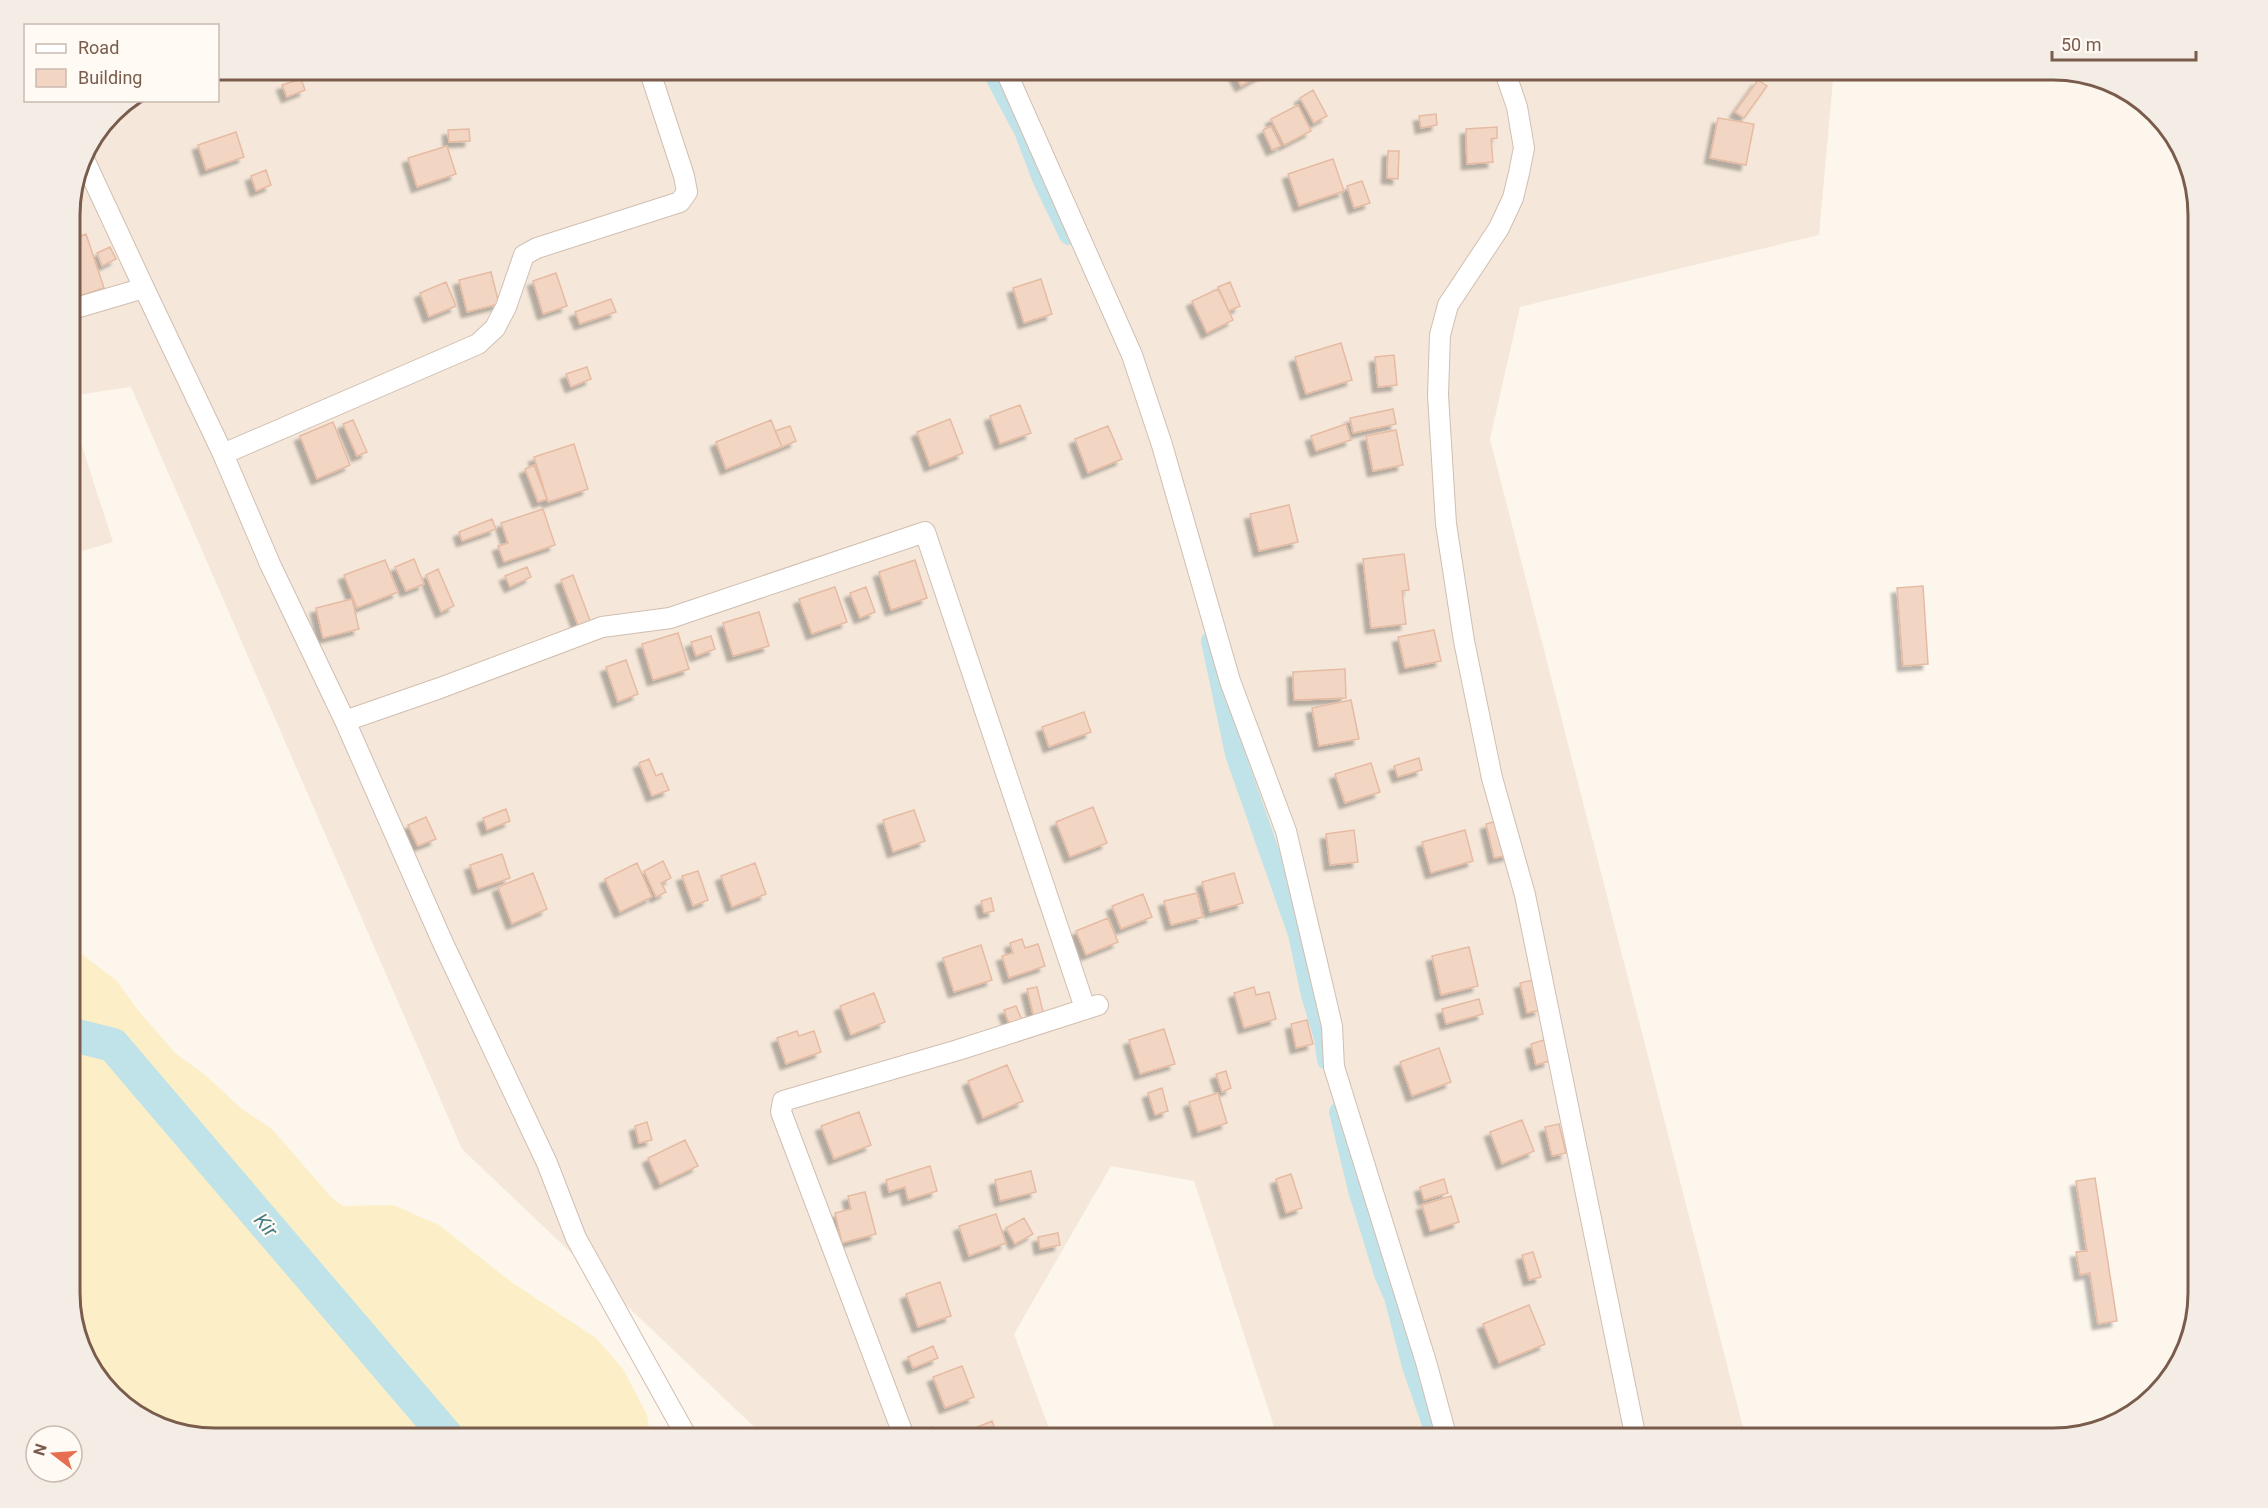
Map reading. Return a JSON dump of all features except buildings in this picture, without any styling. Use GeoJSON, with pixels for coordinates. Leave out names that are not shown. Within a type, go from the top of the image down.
{"type":"FeatureCollection","features":[{"type":"Feature","properties":{"kind":"street"},"geometry":{"type":"LineString","coordinates":[[223,454],[478,344],[495,328],[506,308],[524,255],[537,248],[680,202],[687,192],[684,176],[653,80]]}},
{"type":"Feature","properties":{"kind":"street"},"geometry":{"type":"LineString","coordinates":[[1010,80],[1132,355],[1162,445],[1230,681],[1286,831],[1332,1026],[1334,1067],[1426,1362],[1444,1429]]}},
{"type":"Feature","properties":{"kind":"street"},"geometry":{"type":"LineString","coordinates":[[1508,80],[1517,107],[1524,148],[1513,198],[1499,228],[1448,305],[1440,335],[1438,395],[1446,524],[1464,641],[1492,778],[1524,895],[1634,1429]]}},
{"type":"Feature","properties":{"kind":"street"},"geometry":{"type":"LineString","coordinates":[[88,168],[223,454],[270,564],[345,721],[443,943],[547,1163],[576,1238],[682,1429]]}},
{"type":"Feature","properties":{"kind":"street"},"geometry":{"type":"LineString","coordinates":[[80,307],[144,288]]}},
{"type":"Feature","properties":{"kind":"street"},"geometry":{"type":"LineString","coordinates":[[345,721],[602,627],[670,618],[925,532],[1092,1006],[958,1050],[783,1101],[780,1112],[901,1429]]}},
{"type":"Feature","properties":{"kind":"shaded area"},"geometry":{"type":"Polygon","coordinates":[[[219,80],[1833,80],[1819,235],[1520,307],[1490,439],[1743,1429],[1275,1429],[1194,1181],[1111,1166],[1014,1334],[1049,1429],[756,1429],[462,1149],[131,387],[80,394],[80,206],[84,179],[102,139],[132,107],[139,102],[219,102],[219,80]]]}},
{"type":"Feature","properties":{"kind":"shaded area"},"geometry":{"type":"Polygon","coordinates":[[[80,440],[113,542],[80,552],[80,440]]]}},
{"type":"Feature","properties":{"kind":"sand"},"geometry":{"type":"Polygon","coordinates":[[[80,953],[116,980],[137,1009],[175,1053],[204,1074],[242,1109],[272,1129],[331,1197],[343,1206],[393,1205],[439,1225],[510,1281],[596,1338],[623,1369],[647,1415],[649,1429],[214,1429],[188,1426],[155,1415],[125,1395],[102,1369],[90,1345],[84,1329],[80,1302],[80,953]]]}},
{"type":"Feature","properties":{"kind":"waterway"},"geometry":{"type":"LineString","coordinates":[[997,80],[1024,131],[1043,181],[1069,235]]}},
{"type":"Feature","properties":{"kind":"waterway"},"geometry":{"type":"LineString","coordinates":[[1211,641],[1235,754],[1298,934],[1311,995],[1324,1038],[1327,1060]]}},
{"type":"Feature","properties":{"kind":"waterway","name":"Kir"},"geometry":{"type":"LineString","coordinates":[[80,1037],[113,1045],[440,1429]]}},
{"type":"Feature","properties":{"kind":"waterway"},"geometry":{"type":"LineString","coordinates":[[1339,1112],[1358,1190],[1384,1274],[1394,1297],[1412,1366],[1434,1429]]}}]}
